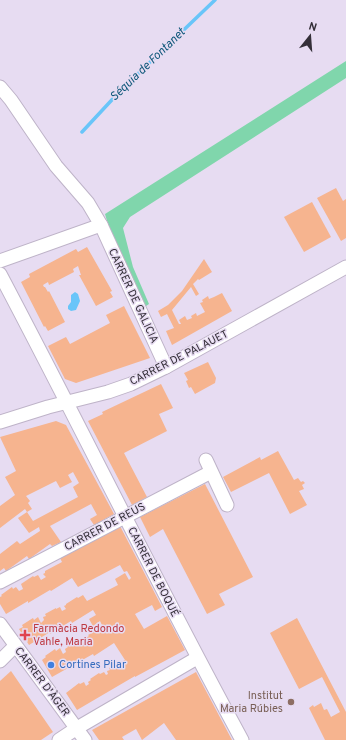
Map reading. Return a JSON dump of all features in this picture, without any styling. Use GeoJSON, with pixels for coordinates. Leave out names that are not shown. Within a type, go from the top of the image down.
{"type":"FeatureCollection","features":[{"type":"Feature","properties":{"kind":"street","name":"CARRER DE GALICIA"},"geometry":{"type":"LineString","coordinates":[[0,87],[11,100],[56,166],[88,203],[101,225],[166,367]]}},
{"type":"Feature","properties":{"kind":"street"},"geometry":{"type":"LineString","coordinates":[[0,261],[101,225]]}},
{"type":"Feature","properties":{"kind":"street","name":"CARRER DE PALAUET"},"geometry":{"type":"LineString","coordinates":[[0,422],[108,392],[131,384],[166,367],[346,267]]}},
{"type":"Feature","properties":{"kind":"street","name":"CARRER DE BOQUÉ"},"geometry":{"type":"LineString","coordinates":[[0,274],[197,658],[242,740]]}},
{"type":"Feature","properties":{"kind":"street","name":"CARRER DE REUS"},"geometry":{"type":"LineString","coordinates":[[0,582],[124,517],[208,466],[227,505]]}},
{"type":"Feature","properties":{"kind":"street","name":"CARRER D'ÀGER"},"geometry":{"type":"LineString","coordinates":[[0,624],[85,740]]}},
{"type":"Feature","properties":{"kind":"street"},"geometry":{"type":"LineString","coordinates":[[0,661],[15,646]]}},
{"type":"Feature","properties":{"kind":"street"},"geometry":{"type":"LineString","coordinates":[[59,740],[197,658]]}},
{"type":"Feature","properties":{"kind":"green space"},"geometry":{"type":"Polygon","coordinates":[[[346,61],[346,78],[130,217],[123,228],[133,267],[149,304],[143,306],[114,245],[105,214],[346,61]]]}},
{"type":"Feature","properties":{"kind":"water"},"geometry":{"type":"Polygon","coordinates":[[[75,292],[78,294],[80,301],[76,310],[71,311],[68,309],[68,306],[71,302],[71,295],[75,292]]]}},
{"type":"Feature","properties":{"kind":"building"},"geometry":{"type":"Polygon","coordinates":[[[336,188],[343,201],[346,199],[346,238],[341,241],[317,198],[336,188]]]}},
{"type":"Feature","properties":{"kind":"building"},"geometry":{"type":"Polygon","coordinates":[[[312,202],[331,237],[304,252],[284,217],[312,202]]]}},
{"type":"Feature","properties":{"kind":"building"},"geometry":{"type":"Polygon","coordinates":[[[87,247],[112,291],[110,292],[113,297],[96,306],[79,275],[81,275],[78,266],[73,269],[74,272],[49,285],[48,282],[43,285],[48,292],[49,291],[65,322],[48,331],[45,326],[44,327],[21,282],[30,277],[29,274],[76,249],[78,252],[87,247]]]}},
{"type":"Feature","properties":{"kind":"building"},"geometry":{"type":"Polygon","coordinates":[[[204,259],[212,272],[199,280],[198,279],[193,284],[199,294],[196,296],[191,287],[172,310],[179,324],[181,324],[179,320],[185,316],[187,320],[192,318],[191,316],[196,313],[197,316],[205,312],[200,303],[203,302],[202,300],[208,296],[209,299],[222,293],[232,311],[172,345],[166,331],[174,328],[167,314],[161,317],[158,311],[168,305],[182,291],[204,259]]]}},
{"type":"Feature","properties":{"kind":"building"},"geometry":{"type":"Polygon","coordinates":[[[124,306],[150,358],[76,383],[65,379],[48,346],[66,337],[70,344],[110,323],[106,315],[124,306]]]}},
{"type":"Feature","properties":{"kind":"building"},"geometry":{"type":"Polygon","coordinates":[[[208,362],[216,378],[215,383],[195,394],[191,387],[189,388],[186,381],[188,380],[184,373],[208,362]]]}},
{"type":"Feature","properties":{"kind":"building"},"geometry":{"type":"Polygon","coordinates":[[[161,384],[173,408],[159,414],[167,431],[124,453],[147,497],[132,505],[88,421],[103,414],[102,412],[161,384]]]}},
{"type":"Feature","properties":{"kind":"building"},"geometry":{"type":"Polygon","coordinates":[[[56,421],[66,425],[114,514],[94,525],[90,519],[97,515],[91,504],[50,526],[61,542],[52,546],[50,544],[29,559],[27,556],[6,571],[4,568],[0,571],[0,554],[17,541],[20,544],[40,531],[39,527],[29,533],[18,518],[27,512],[25,509],[0,528],[0,506],[15,495],[5,477],[16,471],[0,437],[56,421]],[[73,472],[68,475],[72,482],[60,488],[56,481],[26,496],[30,501],[28,503],[32,509],[27,512],[33,521],[78,497],[73,487],[79,483],[73,472]]]}},
{"type":"Feature","properties":{"kind":"building"},"geometry":{"type":"Polygon","coordinates":[[[278,451],[294,480],[298,478],[301,482],[303,481],[305,483],[302,485],[304,489],[299,491],[307,505],[290,514],[269,473],[231,492],[223,477],[260,457],[261,460],[278,451]]]}},
{"type":"Feature","properties":{"kind":"building"},"geometry":{"type":"Polygon","coordinates":[[[205,484],[253,577],[219,594],[225,605],[207,614],[163,529],[150,537],[140,517],[205,484]]]}},
{"type":"Feature","properties":{"kind":"building"},"geometry":{"type":"Polygon","coordinates":[[[120,526],[162,607],[155,611],[152,605],[135,614],[144,629],[167,616],[185,650],[135,676],[77,710],[66,693],[79,683],[84,682],[86,686],[89,684],[88,682],[91,680],[90,679],[99,673],[104,672],[106,675],[108,674],[107,671],[110,670],[109,668],[125,660],[114,643],[94,656],[93,654],[52,677],[42,660],[55,649],[56,651],[60,648],[63,654],[66,652],[65,649],[68,647],[67,646],[77,640],[82,639],[84,643],[87,641],[86,638],[89,636],[88,635],[103,627],[100,621],[93,626],[89,619],[96,615],[93,610],[72,623],[71,621],[50,634],[50,632],[29,645],[19,629],[23,627],[22,625],[33,618],[34,620],[38,617],[41,623],[44,620],[43,617],[46,616],[45,614],[60,607],[62,611],[66,609],[64,606],[77,597],[78,598],[83,595],[87,601],[118,585],[115,579],[125,573],[129,580],[131,578],[127,571],[124,572],[120,565],[78,587],[72,578],[51,591],[50,590],[28,603],[28,601],[6,614],[0,604],[0,597],[12,587],[13,589],[16,587],[19,591],[23,589],[21,584],[33,576],[38,575],[41,580],[46,577],[43,574],[45,571],[62,562],[60,558],[120,526]]]}},
{"type":"Feature","properties":{"kind":"building"},"geometry":{"type":"Polygon","coordinates":[[[297,618],[346,712],[346,740],[325,740],[309,708],[313,705],[314,707],[321,703],[324,710],[327,709],[331,717],[340,712],[322,677],[299,689],[270,633],[297,618]]]}},
{"type":"Feature","properties":{"kind":"building"},"geometry":{"type":"Polygon","coordinates":[[[11,671],[53,732],[41,740],[0,740],[0,681],[11,671]]]}},
{"type":"Feature","properties":{"kind":"building"},"geometry":{"type":"Polygon","coordinates":[[[196,672],[232,740],[176,740],[164,723],[142,740],[136,729],[122,737],[124,740],[99,740],[92,730],[196,672]]]}},
{"type":"Feature","properties":{"kind":"waterway","name":"Séquia de Fontanet"},"geometry":{"type":"LineString","coordinates":[[82,132],[122,89],[215,0]]}},
{"type":"Feature","properties":{"kind":"place","name":"Farmàcia Redondo Vahle, Maria"},"geometry":{"type":"Point","coordinates":[25,635]}},
{"type":"Feature","properties":{"kind":"place","name":"Cortines Pilar"},"geometry":{"type":"Point","coordinates":[51,665]}},
{"type":"Feature","properties":{"kind":"place","name":"Institut Maria Rúbies"},"geometry":{"type":"Point","coordinates":[291,702]}}]}
